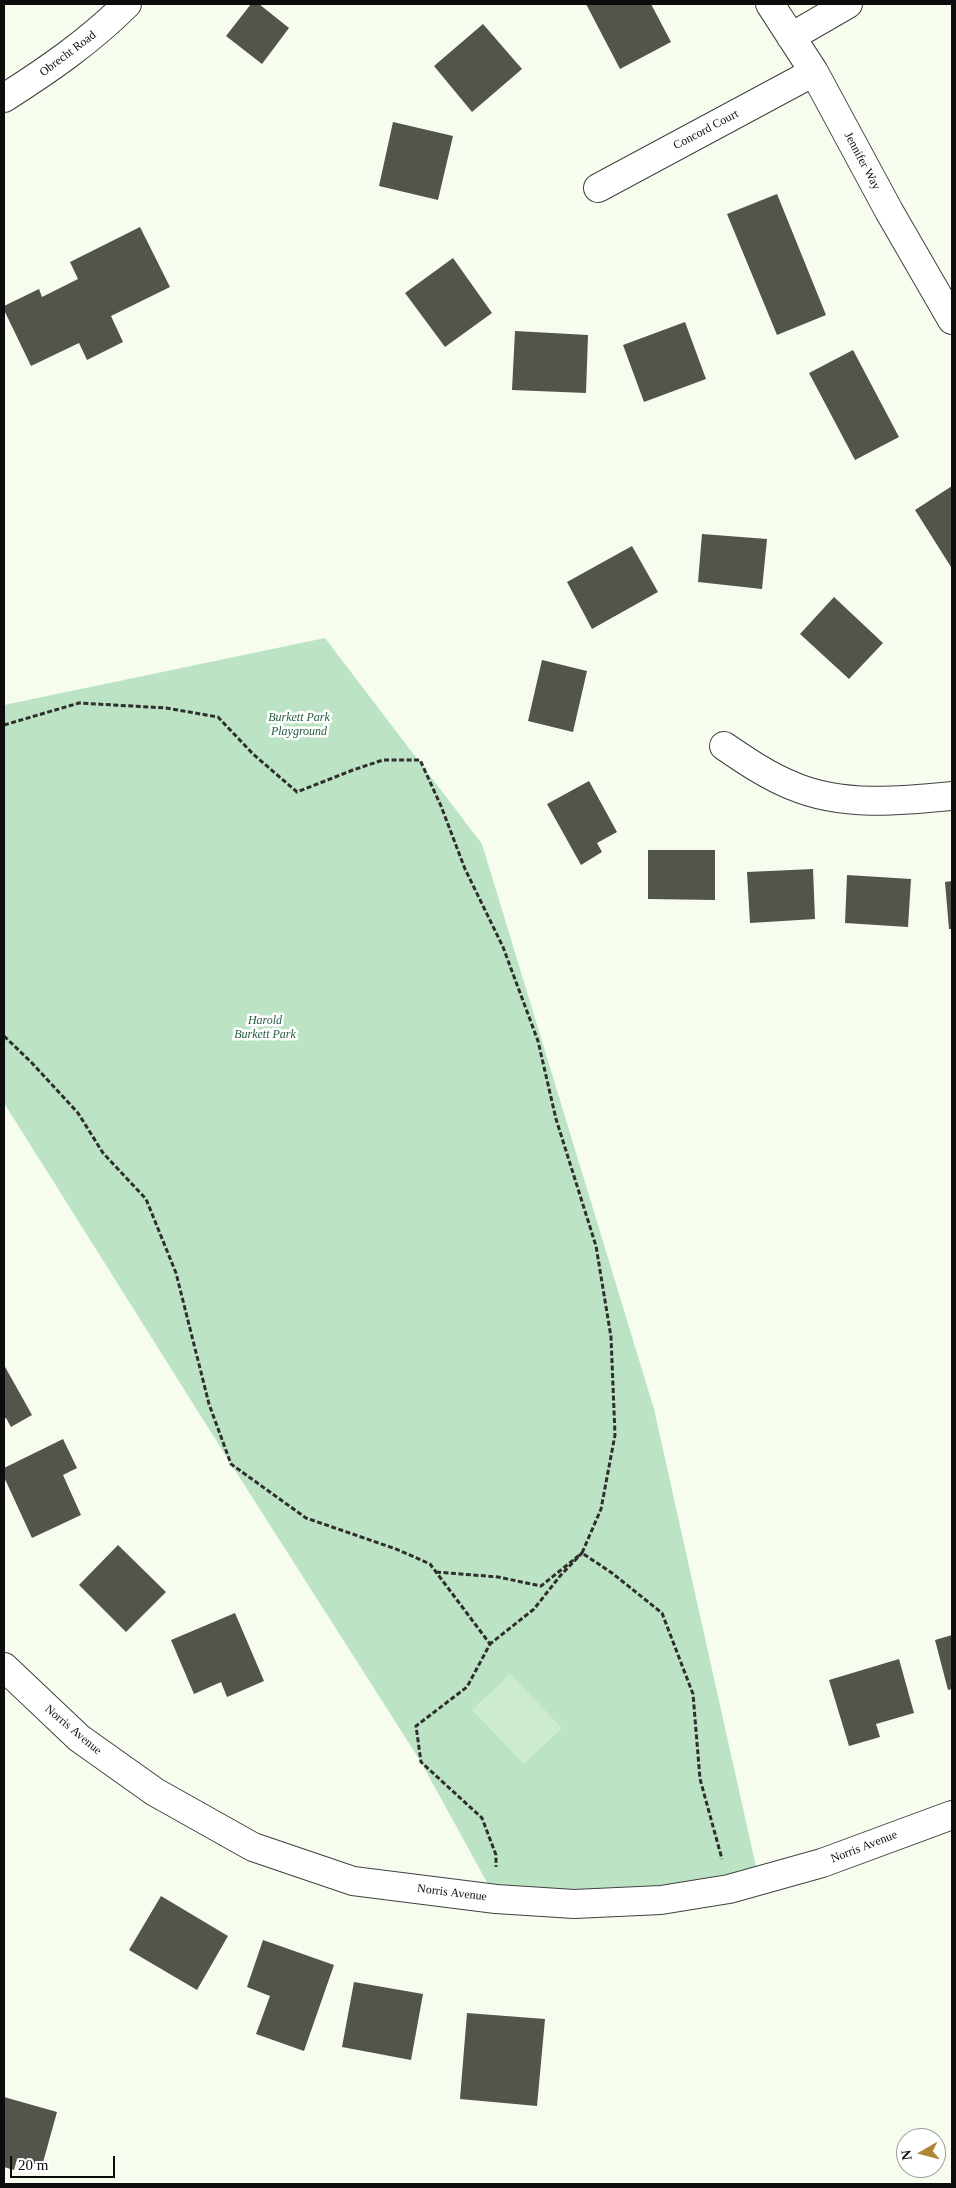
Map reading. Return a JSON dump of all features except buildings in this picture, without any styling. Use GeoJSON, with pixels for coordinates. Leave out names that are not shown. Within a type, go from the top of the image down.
{"type":"FeatureCollection","features":[{"type":"Feature","properties":{"kind":"street","name":"Obrecht Road"},"geometry":{"type":"LineString","coordinates":[[4,98],[43,74],[102,29],[127,4]]}},
{"type":"Feature","properties":{"kind":"street","name":"Jennifer Way"},"geometry":{"type":"LineString","coordinates":[[770,4],[814,72],[889,211],[952,320]]}},
{"type":"Feature","properties":{"kind":"street"},"geometry":{"type":"LineString","coordinates":[[791,37],[848,4]]}},
{"type":"Feature","properties":{"kind":"street","name":"Concord Court"},"geometry":{"type":"LineString","coordinates":[[598,188],[814,72]]}},
{"type":"Feature","properties":{"kind":"street"},"geometry":{"type":"LineString","coordinates":[[724,746],[764,773],[795,787],[818,794],[852,799],[900,801],[952,796]]}},
{"type":"Feature","properties":{"kind":"street","name":"Norris Avenue"},"geometry":{"type":"LineString","coordinates":[[4,1667],[79,1738],[155,1792],[253,1847],[353,1881],[496,1899],[574,1904],[661,1900],[729,1889],[822,1863],[952,1815]]}},
{"type":"Feature","properties":{"kind":"path"},"geometry":{"type":"LineString","coordinates":[[4,725],[79,702],[166,708],[218,717],[252,754],[297,792],[383,760],[420,760],[441,806],[464,870],[503,947],[538,1041],[556,1119],[596,1246],[611,1337],[615,1435],[601,1508],[582,1553],[534,1608],[490,1644],[467,1687],[416,1726],[421,1762],[469,1804],[482,1818],[496,1855],[496,1899]]}},
{"type":"Feature","properties":{"kind":"path"},"geometry":{"type":"LineString","coordinates":[[4,1036],[78,1113],[103,1153],[146,1199],[176,1273],[209,1404],[231,1464],[306,1518],[396,1549],[430,1564],[490,1644]]}},
{"type":"Feature","properties":{"kind":"path"},"geometry":{"type":"LineString","coordinates":[[436,1572],[498,1577],[541,1586],[582,1553]]}},
{"type":"Feature","properties":{"kind":"path"},"geometry":{"type":"LineString","coordinates":[[582,1553],[612,1573],[662,1612],[693,1694],[700,1779],[729,1889]]}},
{"type":"Feature","properties":{"kind":"green space","name":"Harold Burkett Park"},"geometry":{"type":"Polygon","coordinates":[[[325,638],[482,844],[654,1409],[759,1880],[496,1899],[421,1762],[4,1103],[4,705],[325,638]]]}},
{"type":"Feature","properties":{"kind":"green space"},"geometry":{"type":"Polygon","coordinates":[[[510,1674],[562,1728],[524,1764],[472,1710],[510,1674]]]}},
{"type":"Feature","properties":{"kind":"park label","name":"Burkett Park Playground"},"geometry":{"type":"Point","coordinates":[299,725]}}]}
